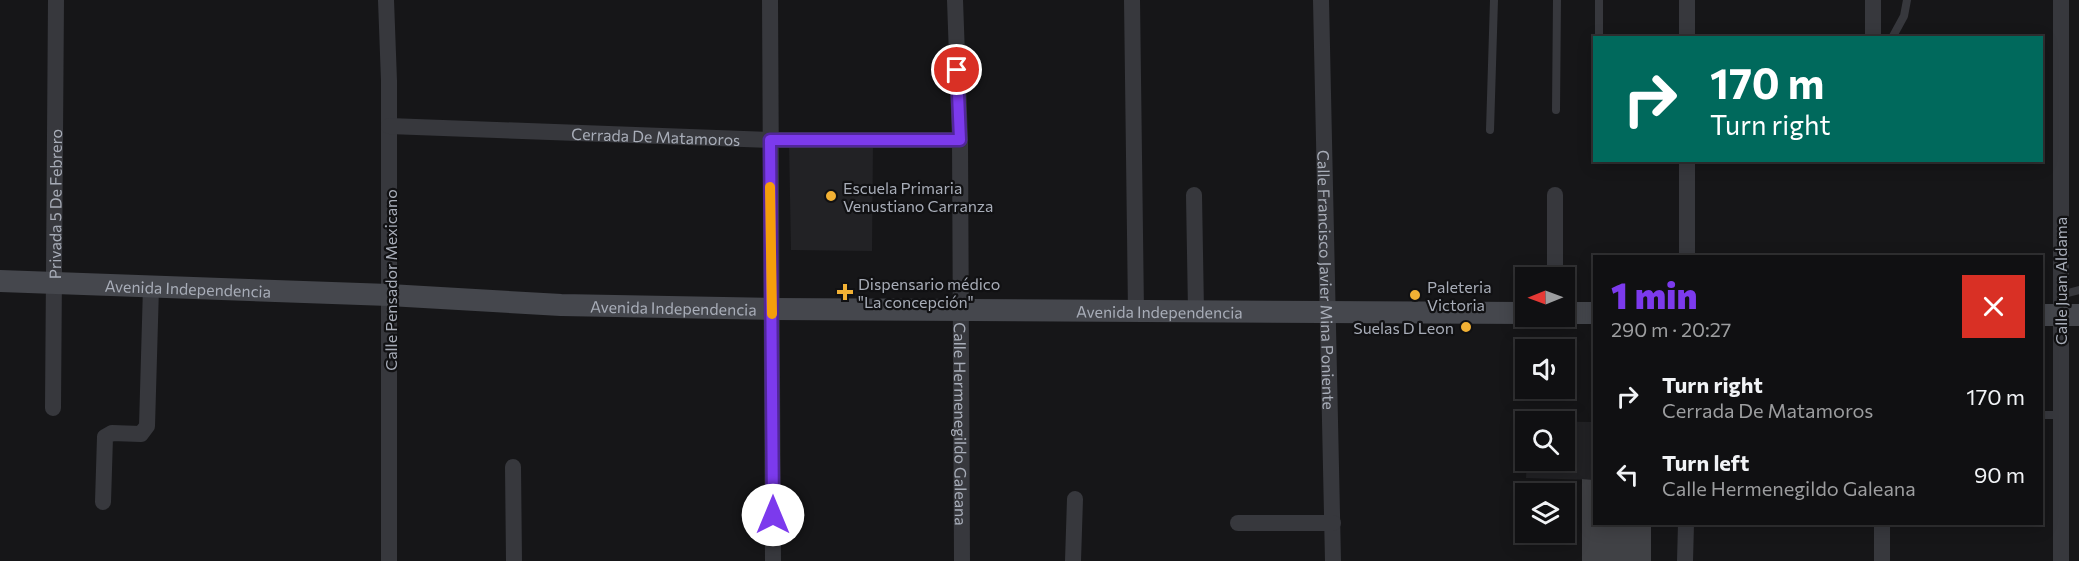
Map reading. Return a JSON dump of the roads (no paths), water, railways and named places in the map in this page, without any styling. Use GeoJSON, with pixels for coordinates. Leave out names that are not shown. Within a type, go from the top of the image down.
{"type":"FeatureCollection","features":[{"type":"Feature","properties":{"kind":"main road","name":"Avenida Independencia"},"geometry":{"type":"LineString","coordinates":[[0,281],[389,295],[561,305],[959,311],[1327,310],[1515,313]]}},
{"type":"Feature","properties":{"kind":"main road"},"geometry":{"type":"LineString","coordinates":[[1575,313],[1593,313]]}},
{"type":"Feature","properties":{"kind":"street","name":"Privada 5 De Febrero"},"geometry":{"type":"LineString","coordinates":[[53,408],[56,0]]}},
{"type":"Feature","properties":{"kind":"street","name":"Calle Pensador Mexicano"},"geometry":{"type":"LineString","coordinates":[[386,0],[389,126],[389,561]]}},
{"type":"Feature","properties":{"kind":"street"},"geometry":{"type":"LineString","coordinates":[[770,0],[773,561]]}},
{"type":"Feature","properties":{"kind":"street","name":"Calle Hermenegildo Galeana"},"geometry":{"type":"LineString","coordinates":[[955,0],[960,140],[959,311],[962,561]]}},
{"type":"Feature","properties":{"kind":"street"},"geometry":{"type":"LineString","coordinates":[[1132,0],[1136,312]]}},
{"type":"Feature","properties":{"kind":"street","name":"Calle Francisco Javier Mina Poniente"},"geometry":{"type":"LineString","coordinates":[[1321,0],[1333,561]]}},
{"type":"Feature","properties":{"kind":"street"},"geometry":{"type":"LineString","coordinates":[[1687,0],[1687,36]]}},
{"type":"Feature","properties":{"kind":"street"},"geometry":{"type":"LineString","coordinates":[[1873,0],[1873,36]]}},
{"type":"Feature","properties":{"kind":"street","name":"Calle Juan Aldama"},"geometry":{"type":"LineString","coordinates":[[2061,0],[2061,561]]}},
{"type":"Feature","properties":{"kind":"street","name":"Cerrada De Matamoros"},"geometry":{"type":"LineString","coordinates":[[389,126],[770,140],[960,140]]}},
{"type":"Feature","properties":{"kind":"street"},"geometry":{"type":"LineString","coordinates":[[1687,162],[1688,255]]}},
{"type":"Feature","properties":{"kind":"street"},"geometry":{"type":"LineString","coordinates":[[1194,195],[1196,311]]}},
{"type":"Feature","properties":{"kind":"street"},"geometry":{"type":"LineString","coordinates":[[1555,195],[1555,267]]}},
{"type":"Feature","properties":{"kind":"street"},"geometry":{"type":"LineString","coordinates":[[103,502],[105,437],[112,433],[141,434],[147,426],[151,287]]}},
{"type":"Feature","properties":{"kind":"street"},"geometry":{"type":"LineString","coordinates":[[513,467],[514,561]]}},
{"type":"Feature","properties":{"kind":"street"},"geometry":{"type":"LineString","coordinates":[[1073,561],[1074,500]]}},
{"type":"Feature","properties":{"kind":"street"},"geometry":{"type":"LineString","coordinates":[[1238,523],[1333,523]]}},
{"type":"Feature","properties":{"kind":"street"},"geometry":{"type":"LineString","coordinates":[[1685,561],[1686,525]]}},
{"type":"Feature","properties":{"kind":"street"},"geometry":{"type":"LineString","coordinates":[[1882,525],[1882,561]]}},
{"type":"Feature","properties":{"kind":"lane"},"geometry":{"type":"LineString","coordinates":[[1490,130],[1494,0]]}},
{"type":"Feature","properties":{"kind":"lane"},"geometry":{"type":"LineString","coordinates":[[1556,110],[1557,0]]}},
{"type":"Feature","properties":{"kind":"lane"},"geometry":{"type":"LineString","coordinates":[[1599,0],[1599,36]]}},
{"type":"Feature","properties":{"kind":"lane"},"geometry":{"type":"LineString","coordinates":[[1893,36],[1904,16],[1907,0]]}},
{"type":"Feature","properties":{"kind":"lane"},"geometry":{"type":"LineString","coordinates":[[2060,310],[2079,290]]}},
{"type":"Feature","properties":{"kind":"lane"},"geometry":{"type":"LineString","coordinates":[[2043,414],[2060,415]]}},
{"type":"Feature","properties":{"kind":"place","name":"Escuela Primaria Venustiano Carranza"},"geometry":{"type":"Point","coordinates":[831,196]}},
{"type":"Feature","properties":{"kind":"place","name":"Dispensario médico \"La concepción\""},"geometry":{"type":"Point","coordinates":[845,292]}},
{"type":"Feature","properties":{"kind":"place","name":"Paleteria Victoria"},"geometry":{"type":"Point","coordinates":[1415,295]}},
{"type":"Feature","properties":{"kind":"place","name":"Suelas D Leon"},"geometry":{"type":"Point","coordinates":[1466,327]}}]}
